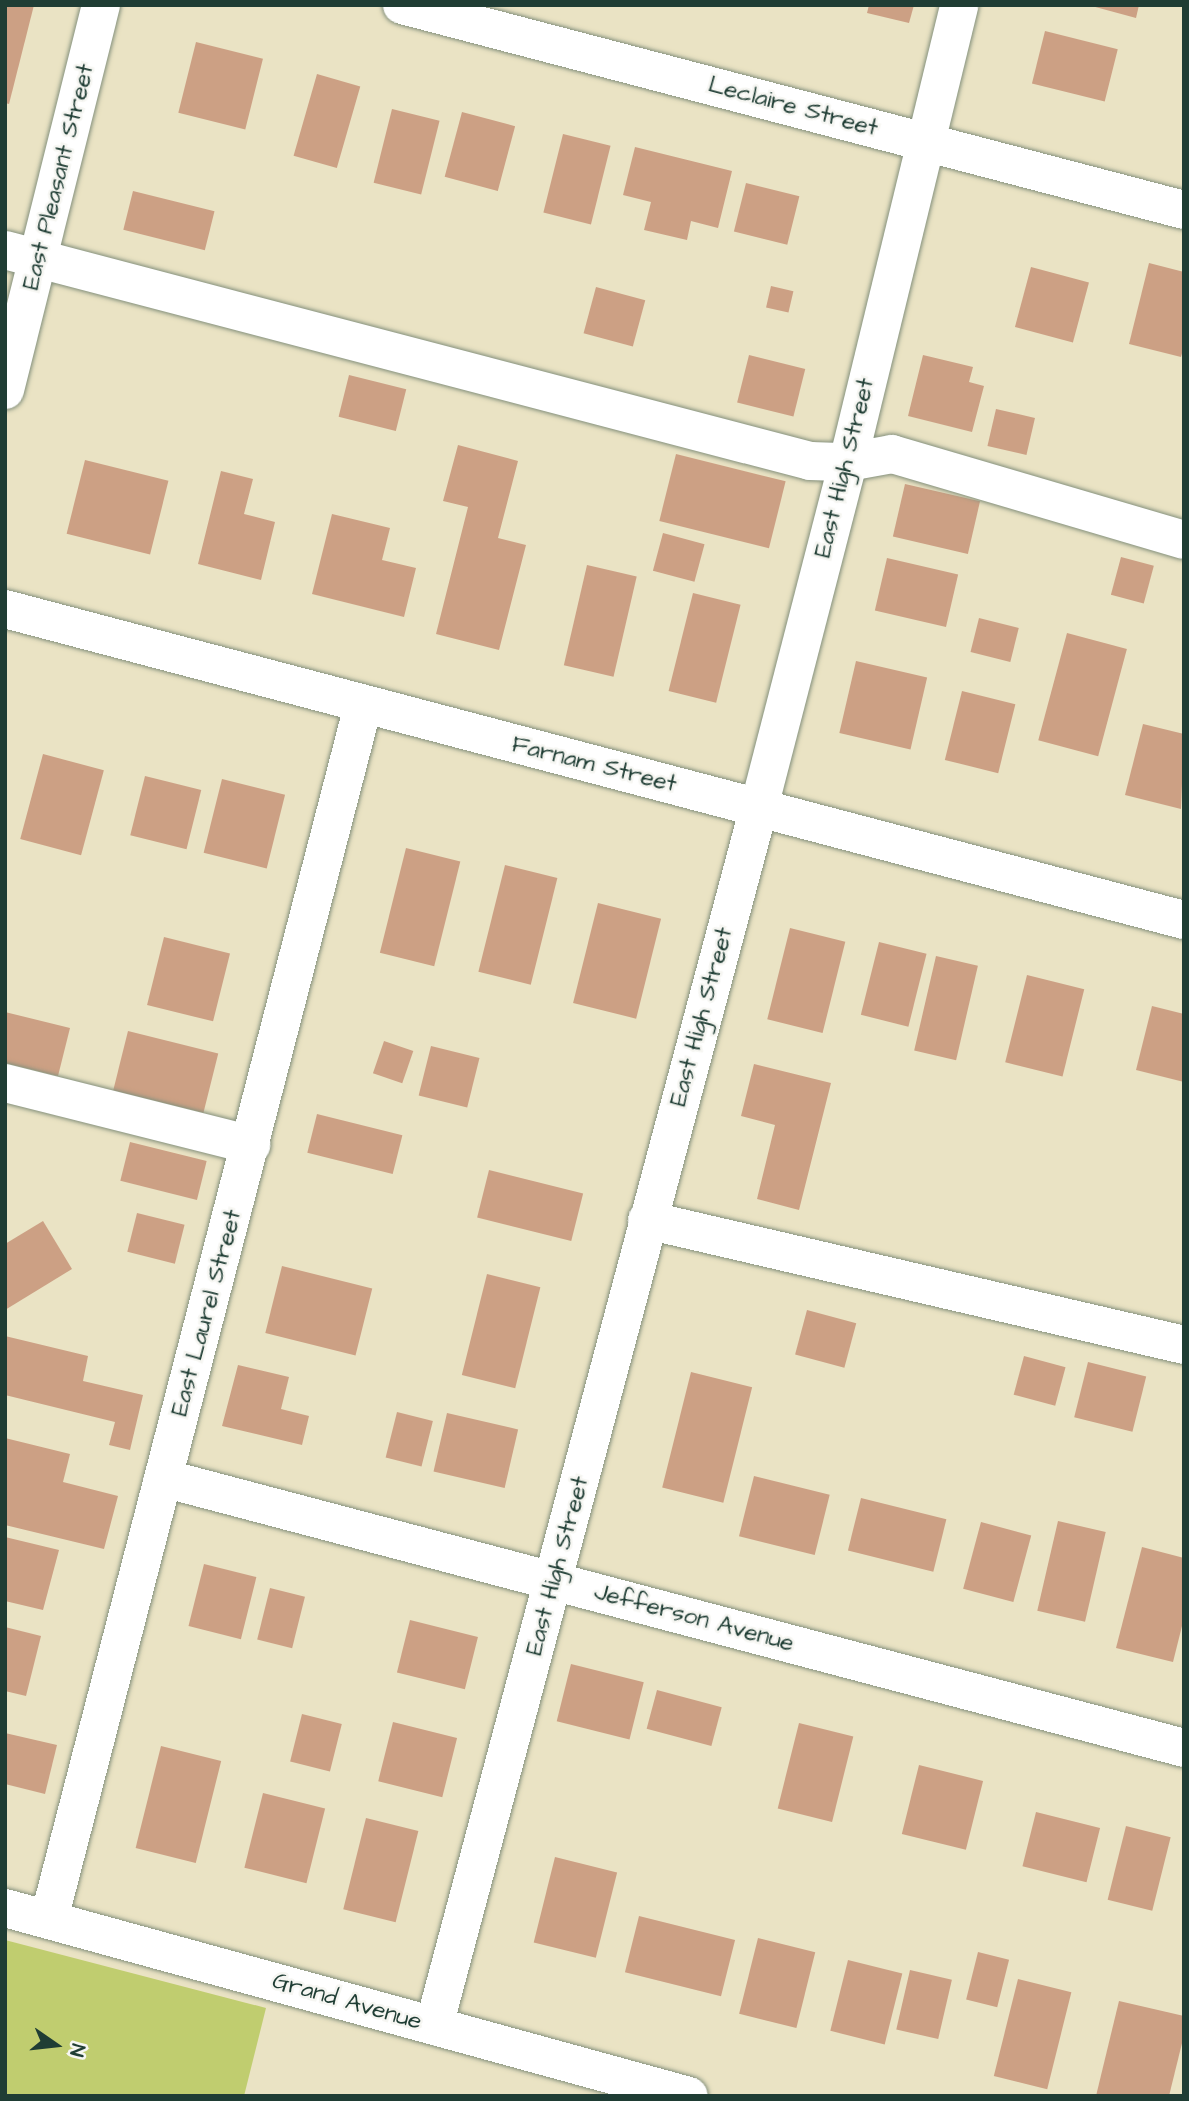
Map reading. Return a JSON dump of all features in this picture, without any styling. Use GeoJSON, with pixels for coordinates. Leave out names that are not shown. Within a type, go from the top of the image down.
{"type":"FeatureCollection","features":[{"type":"Feature","properties":{"kind":"street","name":"East Pleasant Street"},"geometry":{"type":"LineString","coordinates":[[5,390],[22,254],[102,5]]}},
{"type":"Feature","properties":{"kind":"street","name":"Leclaire Street"},"geometry":{"type":"LineString","coordinates":[[402,5],[1184,210]]}},
{"type":"Feature","properties":{"kind":"street","name":"East High Street"},"geometry":{"type":"LineString","coordinates":[[434,2026],[555,1581],[647,1220],[759,807],[848,462],[959,5]]}},
{"type":"Feature","properties":{"kind":"street"},"geometry":{"type":"LineString","coordinates":[[22,254],[810,461],[848,462],[892,454],[1184,540]]}},
{"type":"Feature","properties":{"kind":"street","name":"Farnam Street"},"geometry":{"type":"LineString","coordinates":[[5,609],[363,706],[759,807],[1184,920]]}},
{"type":"Feature","properties":{"kind":"street","name":"East Laurel Street"},"geometry":{"type":"LineString","coordinates":[[49,1919],[363,706]]}},
{"type":"Feature","properties":{"kind":"street"},"geometry":{"type":"LineString","coordinates":[[5,1083],[251,1145]]}},
{"type":"Feature","properties":{"kind":"street"},"geometry":{"type":"LineString","coordinates":[[647,1220],[1184,1345]]}},
{"type":"Feature","properties":{"kind":"street","name":"Jefferson Avenue"},"geometry":{"type":"LineString","coordinates":[[163,1478],[1184,1748]]}},
{"type":"Feature","properties":{"kind":"street","name":"Grand Avenue"},"geometry":{"type":"LineString","coordinates":[[5,1908],[434,2026],[609,2085],[689,2096]]}},
{"type":"Feature","properties":{"kind":"green space"},"geometry":{"type":"Polygon","coordinates":[[[5,1940],[266,2008],[244,2096],[5,2096],[5,1940]]]}},
{"type":"Feature","properties":{"kind":"building"},"geometry":{"type":"Polygon","coordinates":[[[5,5],[34,5],[9,104],[5,103],[5,5]]]}},
{"type":"Feature","properties":{"kind":"building"},"geometry":{"type":"Polygon","coordinates":[[[869,5],[914,5],[909,23],[867,13],[869,5]]]}},
{"type":"Feature","properties":{"kind":"building"},"geometry":{"type":"Polygon","coordinates":[[[1088,5],[1139,5],[1136,18],[1088,5]]]}},
{"type":"Feature","properties":{"kind":"building"},"geometry":{"type":"Polygon","coordinates":[[[1045,31],[1118,49],[1105,102],[1032,83],[1045,31]]]}},
{"type":"Feature","properties":{"kind":"building"},"geometry":{"type":"Polygon","coordinates":[[[196,42],[263,59],[245,130],[178,113],[196,42]]]}},
{"type":"Feature","properties":{"kind":"building"},"geometry":{"type":"Polygon","coordinates":[[[317,74],[360,86],[337,168],[294,156],[317,74]]]}},
{"type":"Feature","properties":{"kind":"building"},"geometry":{"type":"Polygon","coordinates":[[[392,109],[440,121],[421,195],[374,183],[392,109]]]}},
{"type":"Feature","properties":{"kind":"building"},"geometry":{"type":"Polygon","coordinates":[[[462,112],[515,126],[498,191],[445,177],[462,112]]]}},
{"type":"Feature","properties":{"kind":"building"},"geometry":{"type":"Polygon","coordinates":[[[563,134],[611,146],[591,224],[543,213],[563,134]]]}},
{"type":"Feature","properties":{"kind":"building"},"geometry":{"type":"Polygon","coordinates":[[[635,147],[732,171],[718,228],[691,221],[687,240],[644,230],[651,202],[623,195],[635,147]]]}},
{"type":"Feature","properties":{"kind":"building"},"geometry":{"type":"Polygon","coordinates":[[[746,183],[799,196],[787,245],[734,232],[746,183]]]}},
{"type":"Feature","properties":{"kind":"building"},"geometry":{"type":"Polygon","coordinates":[[[133,191],[215,211],[205,250],[123,230],[133,191]]]}},
{"type":"Feature","properties":{"kind":"building"},"geometry":{"type":"Polygon","coordinates":[[[1149,263],[1184,272],[1184,346],[1181,357],[1129,344],[1149,263]]]}},
{"type":"Feature","properties":{"kind":"building"},"geometry":{"type":"Polygon","coordinates":[[[1031,267],[1089,283],[1073,342],[1015,327],[1031,267]]]}},
{"type":"Feature","properties":{"kind":"building"},"geometry":{"type":"Polygon","coordinates":[[[771,286],[793,291],[788,313],[766,307],[771,286]]]}},
{"type":"Feature","properties":{"kind":"building"},"geometry":{"type":"Polygon","coordinates":[[[596,287],[645,300],[633,347],[584,333],[596,287]]]}},
{"type":"Feature","properties":{"kind":"building"},"geometry":{"type":"Polygon","coordinates":[[[749,355],[805,369],[793,417],[737,403],[749,355]]]}},
{"type":"Feature","properties":{"kind":"building"},"geometry":{"type":"Polygon","coordinates":[[[923,355],[973,367],[969,382],[984,386],[972,432],[908,416],[923,355]]]}},
{"type":"Feature","properties":{"kind":"building"},"geometry":{"type":"Polygon","coordinates":[[[349,375],[406,389],[396,431],[339,417],[349,375]]]}},
{"type":"Feature","properties":{"kind":"building"},"geometry":{"type":"Polygon","coordinates":[[[996,409],[1035,418],[1026,455],[987,446],[996,409]]]}},
{"type":"Feature","properties":{"kind":"building"},"geometry":{"type":"Polygon","coordinates":[[[458,445],[518,461],[498,538],[526,545],[499,650],[436,634],[468,507],[443,501],[458,445]]]}},
{"type":"Feature","properties":{"kind":"building"},"geometry":{"type":"Polygon","coordinates":[[[676,454],[786,481],[769,548],[659,521],[676,454]]]}},
{"type":"Feature","properties":{"kind":"building"},"geometry":{"type":"Polygon","coordinates":[[[85,460],[168,481],[150,555],[67,534],[85,460]]]}},
{"type":"Feature","properties":{"kind":"building"},"geometry":{"type":"Polygon","coordinates":[[[221,471],[253,479],[244,514],[275,522],[261,580],[198,564],[221,471]]]}},
{"type":"Feature","properties":{"kind":"building"},"geometry":{"type":"Polygon","coordinates":[[[905,484],[980,501],[968,554],[893,537],[905,484]]]}},
{"type":"Feature","properties":{"kind":"building"},"geometry":{"type":"Polygon","coordinates":[[[332,514],[390,528],[382,560],[416,568],[404,617],[312,594],[332,514]]]}},
{"type":"Feature","properties":{"kind":"building"},"geometry":{"type":"Polygon","coordinates":[[[663,533],[705,544],[694,582],[653,571],[663,533]]]}},
{"type":"Feature","properties":{"kind":"building"},"geometry":{"type":"Polygon","coordinates":[[[1121,557],[1154,566],[1144,603],[1111,595],[1121,557]]]}},
{"type":"Feature","properties":{"kind":"building"},"geometry":{"type":"Polygon","coordinates":[[[887,558],[958,574],[946,627],[875,611],[887,558]]]}},
{"type":"Feature","properties":{"kind":"building"},"geometry":{"type":"Polygon","coordinates":[[[587,565],[637,576],[614,677],[564,665],[587,565]]]}},
{"type":"Feature","properties":{"kind":"building"},"geometry":{"type":"Polygon","coordinates":[[[693,593],[741,605],[716,703],[669,691],[693,593]]]}},
{"type":"Feature","properties":{"kind":"building"},"geometry":{"type":"Polygon","coordinates":[[[979,618],[1019,628],[1010,662],[971,652],[979,618]]]}},
{"type":"Feature","properties":{"kind":"building"},"geometry":{"type":"Polygon","coordinates":[[[1067,633],[1127,649],[1098,756],[1038,740],[1067,633]]]}},
{"type":"Feature","properties":{"kind":"building"},"geometry":{"type":"Polygon","coordinates":[[[856,661],[927,677],[910,750],[839,733],[856,661]]]}},
{"type":"Feature","properties":{"kind":"building"},"geometry":{"type":"Polygon","coordinates":[[[962,691],[1015,704],[998,773],[945,760],[962,691]]]}},
{"type":"Feature","properties":{"kind":"building"},"geometry":{"type":"Polygon","coordinates":[[[1143,724],[1184,734],[1181,809],[1125,795],[1143,724]]]}},
{"type":"Feature","properties":{"kind":"building"},"geometry":{"type":"Polygon","coordinates":[[[43,754],[104,770],[81,855],[20,839],[43,754]]]}},
{"type":"Feature","properties":{"kind":"building"},"geometry":{"type":"Polygon","coordinates":[[[145,776],[201,790],[187,849],[130,835],[145,776]]]}},
{"type":"Feature","properties":{"kind":"building"},"geometry":{"type":"Polygon","coordinates":[[[222,779],[285,795],[267,868],[204,853],[222,779]]]}},
{"type":"Feature","properties":{"kind":"building"},"geometry":{"type":"Polygon","coordinates":[[[406,848],[460,862],[434,966],[380,953],[406,848]]]}},
{"type":"Feature","properties":{"kind":"building"},"geometry":{"type":"Polygon","coordinates":[[[505,865],[557,878],[531,985],[478,972],[505,865]]]}},
{"type":"Feature","properties":{"kind":"building"},"geometry":{"type":"Polygon","coordinates":[[[598,903],[661,919],[636,1019],[573,1003],[598,903]]]}},
{"type":"Feature","properties":{"kind":"building"},"geometry":{"type":"Polygon","coordinates":[[[790,928],[845,942],[823,1033],[767,1019],[790,928]]]}},
{"type":"Feature","properties":{"kind":"building"},"geometry":{"type":"Polygon","coordinates":[[[164,937],[230,953],[213,1021],[147,1005],[164,937]]]}},
{"type":"Feature","properties":{"kind":"building"},"geometry":{"type":"Polygon","coordinates":[[[879,942],[927,954],[908,1027],[861,1015],[879,942]]]}},
{"type":"Feature","properties":{"kind":"building"},"geometry":{"type":"Polygon","coordinates":[[[936,956],[978,966],[956,1060],[914,1051],[936,956]]]}},
{"type":"Feature","properties":{"kind":"building"},"geometry":{"type":"Polygon","coordinates":[[[1027,975],[1084,989],[1062,1077],[1005,1062],[1027,975]]]}},
{"type":"Feature","properties":{"kind":"building"},"geometry":{"type":"Polygon","coordinates":[[[1152,1006],[1184,1014],[1184,1082],[1136,1070],[1152,1006]]]}},
{"type":"Feature","properties":{"kind":"building"},"geometry":{"type":"Polygon","coordinates":[[[5,1012],[70,1028],[58,1076],[5,1063],[5,1012]]]}},
{"type":"Feature","properties":{"kind":"building"},"geometry":{"type":"Polygon","coordinates":[[[128,1031],[218,1053],[203,1113],[113,1090],[128,1031]]]}},
{"type":"Feature","properties":{"kind":"building"},"geometry":{"type":"Polygon","coordinates":[[[384,1041],[413,1051],[402,1083],[373,1073],[384,1041]]]}},
{"type":"Feature","properties":{"kind":"building"},"geometry":{"type":"Polygon","coordinates":[[[431,1046],[480,1058],[467,1108],[419,1095],[431,1046]]]}},
{"type":"Feature","properties":{"kind":"building"},"geometry":{"type":"Polygon","coordinates":[[[754,1064],[831,1083],[799,1210],[757,1199],[775,1125],[741,1116],[754,1064]]]}},
{"type":"Feature","properties":{"kind":"building"},"geometry":{"type":"Polygon","coordinates":[[[317,1114],[402,1135],[393,1174],[307,1153],[317,1114]]]}},
{"type":"Feature","properties":{"kind":"building"},"geometry":{"type":"Polygon","coordinates":[[[130,1142],[207,1161],[197,1200],[120,1181],[130,1142]]]}},
{"type":"Feature","properties":{"kind":"building"},"geometry":{"type":"Polygon","coordinates":[[[489,1170],[583,1193],[571,1241],[477,1218],[489,1170]]]}},
{"type":"Feature","properties":{"kind":"building"},"geometry":{"type":"Polygon","coordinates":[[[137,1213],[185,1225],[175,1264],[127,1252],[137,1213]]]}},
{"type":"Feature","properties":{"kind":"building"},"geometry":{"type":"Polygon","coordinates":[[[43,1221],[72,1269],[5,1310],[5,1244],[43,1221]]]}},
{"type":"Feature","properties":{"kind":"building"},"geometry":{"type":"Polygon","coordinates":[[[282,1266],[372,1288],[356,1355],[265,1333],[282,1266]]]}},
{"type":"Feature","properties":{"kind":"building"},"geometry":{"type":"Polygon","coordinates":[[[487,1274],[540,1287],[515,1388],[462,1375],[487,1274]]]}},
{"type":"Feature","properties":{"kind":"building"},"geometry":{"type":"Polygon","coordinates":[[[807,1310],[856,1323],[844,1368],[795,1354],[807,1310]]]}},
{"type":"Feature","properties":{"kind":"building"},"geometry":{"type":"Polygon","coordinates":[[[5,1336],[88,1356],[83,1381],[143,1395],[130,1450],[109,1445],[115,1422],[5,1395],[5,1336]]]}},
{"type":"Feature","properties":{"kind":"building"},"geometry":{"type":"Polygon","coordinates":[[[1024,1356],[1066,1367],[1055,1406],[1014,1395],[1024,1356]]]}},
{"type":"Feature","properties":{"kind":"building"},"geometry":{"type":"Polygon","coordinates":[[[1088,1362],[1146,1377],[1132,1432],[1074,1417],[1088,1362]]]}},
{"type":"Feature","properties":{"kind":"building"},"geometry":{"type":"Polygon","coordinates":[[[238,1365],[289,1377],[281,1409],[309,1416],[302,1445],[222,1426],[238,1365]]]}},
{"type":"Feature","properties":{"kind":"building"},"geometry":{"type":"Polygon","coordinates":[[[691,1372],[752,1387],[723,1503],[662,1487],[691,1372]]]}},
{"type":"Feature","properties":{"kind":"building"},"geometry":{"type":"Polygon","coordinates":[[[397,1412],[433,1421],[422,1467],[386,1458],[397,1412]]]}},
{"type":"Feature","properties":{"kind":"building"},"geometry":{"type":"Polygon","coordinates":[[[447,1413],[518,1429],[505,1488],[434,1471],[447,1413]]]}},
{"type":"Feature","properties":{"kind":"building"},"geometry":{"type":"Polygon","coordinates":[[[5,1438],[70,1454],[63,1482],[118,1496],[104,1549],[5,1525],[5,1438]]]}},
{"type":"Feature","properties":{"kind":"building"},"geometry":{"type":"Polygon","coordinates":[[[754,1476],[830,1495],[815,1555],[739,1536],[754,1476]]]}},
{"type":"Feature","properties":{"kind":"building"},"geometry":{"type":"Polygon","coordinates":[[[861,1498],[946,1519],[933,1572],[848,1550],[861,1498]]]}},
{"type":"Feature","properties":{"kind":"building"},"geometry":{"type":"Polygon","coordinates":[[[1058,1521],[1106,1532],[1085,1622],[1037,1611],[1058,1521]]]}},
{"type":"Feature","properties":{"kind":"building"},"geometry":{"type":"Polygon","coordinates":[[[981,1522],[1031,1535],[1013,1602],[963,1589],[981,1522]]]}},
{"type":"Feature","properties":{"kind":"building"},"geometry":{"type":"Polygon","coordinates":[[[5,1537],[59,1550],[43,1610],[5,1601],[5,1537]]]}},
{"type":"Feature","properties":{"kind":"building"},"geometry":{"type":"Polygon","coordinates":[[[1142,1547],[1184,1558],[1184,1618],[1173,1662],[1116,1648],[1142,1547]]]}},
{"type":"Feature","properties":{"kind":"building"},"geometry":{"type":"Polygon","coordinates":[[[204,1564],[256,1577],[241,1639],[189,1626],[204,1564]]]}},
{"type":"Feature","properties":{"kind":"building"},"geometry":{"type":"Polygon","coordinates":[[[270,1588],[305,1597],[292,1648],[257,1639],[270,1588]]]}},
{"type":"Feature","properties":{"kind":"building"},"geometry":{"type":"Polygon","coordinates":[[[410,1620],[478,1637],[465,1689],[397,1672],[410,1620]]]}},
{"type":"Feature","properties":{"kind":"building"},"geometry":{"type":"Polygon","coordinates":[[[5,1627],[41,1636],[26,1696],[5,1691],[5,1627]]]}},
{"type":"Feature","properties":{"kind":"building"},"geometry":{"type":"Polygon","coordinates":[[[571,1664],[644,1682],[629,1739],[557,1721],[571,1664]]]}},
{"type":"Feature","properties":{"kind":"building"},"geometry":{"type":"Polygon","coordinates":[[[657,1690],[722,1707],[711,1746],[647,1729],[657,1690]]]}},
{"type":"Feature","properties":{"kind":"building"},"geometry":{"type":"Polygon","coordinates":[[[302,1714],[342,1724],[330,1771],[290,1762],[302,1714]]]}},
{"type":"Feature","properties":{"kind":"building"},"geometry":{"type":"Polygon","coordinates":[[[393,1722],[457,1738],[442,1797],[378,1781],[393,1722]]]}},
{"type":"Feature","properties":{"kind":"building"},"geometry":{"type":"Polygon","coordinates":[[[799,1723],[853,1737],[832,1822],[778,1808],[799,1723]]]}},
{"type":"Feature","properties":{"kind":"building"},"geometry":{"type":"Polygon","coordinates":[[[5,1733],[57,1745],[45,1794],[5,1784],[5,1733]]]}},
{"type":"Feature","properties":{"kind":"building"},"geometry":{"type":"Polygon","coordinates":[[[161,1746],[221,1761],[196,1863],[136,1848],[161,1746]]]}},
{"type":"Feature","properties":{"kind":"building"},"geometry":{"type":"Polygon","coordinates":[[[919,1765],[983,1781],[966,1850],[902,1834],[919,1765]]]}},
{"type":"Feature","properties":{"kind":"building"},"geometry":{"type":"Polygon","coordinates":[[[263,1793],[325,1808],[306,1883],[244,1868],[263,1793]]]}},
{"type":"Feature","properties":{"kind":"building"},"geometry":{"type":"Polygon","coordinates":[[[1036,1812],[1100,1828],[1086,1882],[1022,1866],[1036,1812]]]}},
{"type":"Feature","properties":{"kind":"building"},"geometry":{"type":"Polygon","coordinates":[[[366,1818],[418,1831],[396,1922],[343,1909],[366,1818]]]}},
{"type":"Feature","properties":{"kind":"building"},"geometry":{"type":"Polygon","coordinates":[[[1126,1826],[1171,1837],[1152,1911],[1108,1900],[1126,1826]]]}},
{"type":"Feature","properties":{"kind":"building"},"geometry":{"type":"Polygon","coordinates":[[[555,1857],[617,1872],[596,1958],[534,1942],[555,1857]]]}},
{"type":"Feature","properties":{"kind":"building"},"geometry":{"type":"Polygon","coordinates":[[[639,1916],[735,1940],[721,1996],[625,1972],[639,1916]]]}},
{"type":"Feature","properties":{"kind":"building"},"geometry":{"type":"Polygon","coordinates":[[[758,1938],[815,1952],[796,2028],[739,2014],[758,1938]]]}},
{"type":"Feature","properties":{"kind":"building"},"geometry":{"type":"Polygon","coordinates":[[[978,1952],[1009,1960],[997,2007],[966,2000],[978,1952]]]}},
{"type":"Feature","properties":{"kind":"building"},"geometry":{"type":"Polygon","coordinates":[[[848,1960],[902,1974],[885,2044],[830,2031],[848,1960]]]}},
{"type":"Feature","properties":{"kind":"building"},"geometry":{"type":"Polygon","coordinates":[[[910,1970],[952,1980],[938,2039],[896,2029],[910,1970]]]}},
{"type":"Feature","properties":{"kind":"building"},"geometry":{"type":"Polygon","coordinates":[[[1018,1979],[1071,1992],[1047,2089],[994,2076],[1018,1979]]]}},
{"type":"Feature","properties":{"kind":"building"},"geometry":{"type":"Polygon","coordinates":[[[1119,2001],[1184,2016],[1184,2035],[1169,2096],[1096,2096],[1119,2001]]]}}]}
